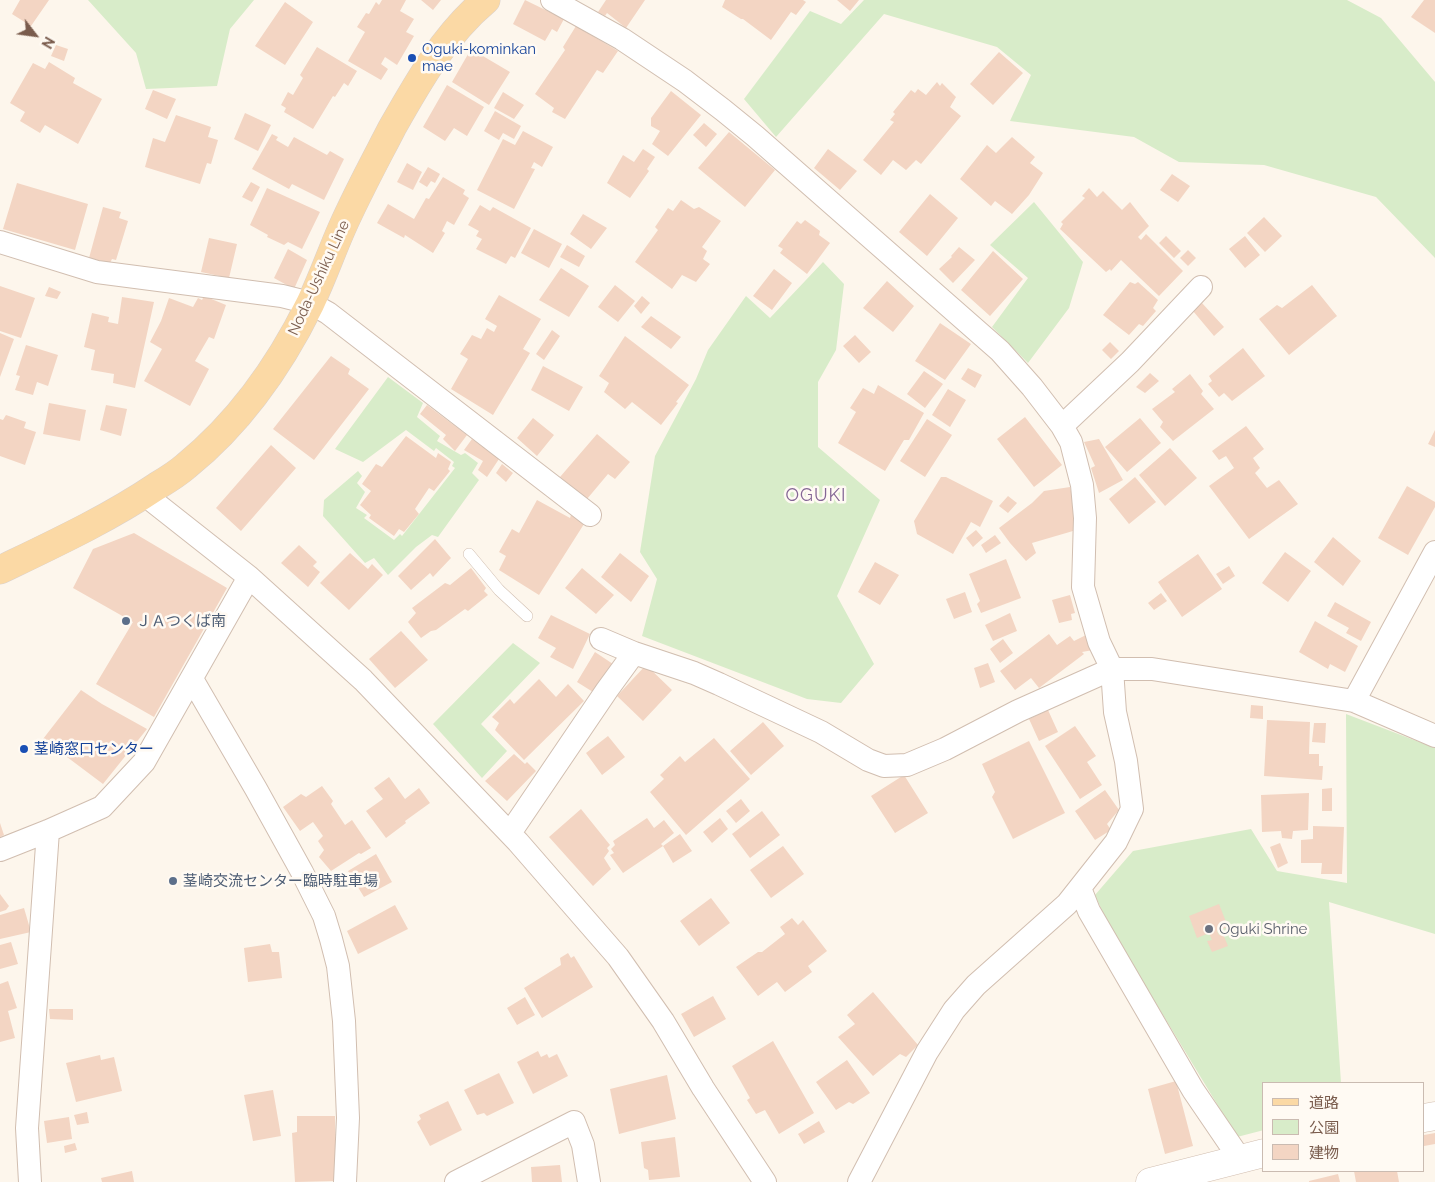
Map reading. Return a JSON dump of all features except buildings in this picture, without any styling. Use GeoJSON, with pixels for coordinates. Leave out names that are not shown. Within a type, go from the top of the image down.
{"type":"FeatureCollection","features":[{"type":"Feature","properties":{"kind":"main road","name":"Noda-Ushiku Line"},"geometry":{"type":"LineString","coordinates":[[0,570],[104,519],[144,495],[185,468],[220,436],[240,413],[264,382],[310,303],[372,165],[403,108],[438,51],[466,18],[486,0]]}},
{"type":"Feature","properties":{"kind":"street"},"geometry":{"type":"LineString","coordinates":[[552,0],[622,39],[686,81],[755,136],[1000,351],[1032,387],[1072,442],[1082,485],[1085,518],[1083,587],[1099,642],[1112,669],[1114,712],[1126,761],[1132,810],[1116,842],[1067,904],[976,985],[954,1010],[927,1052],[859,1182]]}},
{"type":"Feature","properties":{"kind":"street"},"geometry":{"type":"LineString","coordinates":[[0,242],[97,272],[282,296],[310,303],[328,313],[590,514]]}},
{"type":"Feature","properties":{"kind":"street"},"geometry":{"type":"LineString","coordinates":[[1062,426],[1130,362],[1201,287]]}},
{"type":"Feature","properties":{"kind":"street"},"geometry":{"type":"LineString","coordinates":[[144,495],[249,577],[363,680],[510,833],[618,956],[663,1021],[703,1088],[765,1182]]}},
{"type":"Feature","properties":{"kind":"street"},"geometry":{"type":"LineString","coordinates":[[1354,701],[1435,552]]}},
{"type":"Feature","properties":{"kind":"street"},"geometry":{"type":"LineString","coordinates":[[0,850],[48,832],[102,807],[144,762],[249,577]]}},
{"type":"Feature","properties":{"kind":"street"},"geometry":{"type":"LineString","coordinates":[[601,639],[634,653],[694,673],[821,732],[868,760],[884,766],[907,765],[940,751],[1018,711],[1112,669],[1152,668],[1354,701],[1435,736]]}},
{"type":"Feature","properties":{"kind":"street"},"geometry":{"type":"LineString","coordinates":[[510,833],[634,653]]}},
{"type":"Feature","properties":{"kind":"street"},"geometry":{"type":"LineString","coordinates":[[192,679],[302,872],[324,916],[332,939],[338,966],[344,1021],[348,1118],[345,1182]]}},
{"type":"Feature","properties":{"kind":"street"},"geometry":{"type":"LineString","coordinates":[[30,1182],[27,1128],[48,832]]}},
{"type":"Feature","properties":{"kind":"street"},"geometry":{"type":"LineString","coordinates":[[1080,888],[1089,911],[1193,1090],[1252,1156],[1150,1182]]}},
{"type":"Feature","properties":{"kind":"street"},"geometry":{"type":"LineString","coordinates":[[456,1182],[574,1122],[584,1145],[589,1182]]}},
{"type":"Feature","properties":{"kind":"lane"},"geometry":{"type":"LineString","coordinates":[[469,554],[499,590],[527,616]]}},
{"type":"Feature","properties":{"kind":"green space"},"geometry":{"type":"Polygon","coordinates":[[[88,0],[254,0],[230,29],[217,86],[146,89],[136,53],[88,0]]]}},
{"type":"Feature","properties":{"kind":"green space"},"geometry":{"type":"Polygon","coordinates":[[[864,0],[1347,0],[1381,18],[1435,82],[1435,258],[1376,197],[1264,165],[1179,162],[1134,137],[1010,121],[1031,75],[997,47],[884,14],[776,137],[744,99],[810,11],[841,24],[864,0]]]}},
{"type":"Feature","properties":{"kind":"green space"},"geometry":{"type":"Polygon","coordinates":[[[1034,202],[1083,262],[1069,308],[1028,363],[992,327],[1028,278],[990,245],[1034,202]]]}},
{"type":"Feature","properties":{"kind":"green space"},"geometry":{"type":"Polygon","coordinates":[[[823,262],[844,284],[836,350],[818,382],[818,447],[880,500],[837,596],[874,664],[841,703],[807,699],[642,636],[657,579],[640,552],[655,456],[696,379],[708,350],[746,296],[770,318],[823,262]]]}},
{"type":"Feature","properties":{"kind":"green space"},"geometry":{"type":"Polygon","coordinates":[[[388,377],[423,403],[417,417],[440,436],[437,441],[461,455],[465,453],[478,463],[472,473],[479,480],[438,537],[432,535],[416,547],[388,575],[374,558],[365,563],[323,516],[324,500],[358,471],[362,476],[357,483],[365,492],[356,508],[367,515],[364,518],[394,540],[400,534],[402,536],[455,468],[452,466],[454,462],[436,448],[434,451],[406,430],[363,462],[335,449],[388,377]]]}},
{"type":"Feature","properties":{"kind":"green space"},"geometry":{"type":"Polygon","coordinates":[[[513,643],[540,663],[481,724],[507,751],[482,778],[433,724],[513,643]]]}},
{"type":"Feature","properties":{"kind":"green space"},"geometry":{"type":"Polygon","coordinates":[[[1346,714],[1435,748],[1435,934],[1329,902],[1341,1082],[1262,1082],[1262,1131],[1237,1137],[1109,926],[1095,895],[1133,851],[1251,829],[1277,871],[1347,883],[1346,714]]]}},
{"type":"Feature","properties":{"kind":"place","name":"Oguki-kominkan mae"},"geometry":{"type":"Point","coordinates":[412,58]}},
{"type":"Feature","properties":{"kind":"place","name":"ＪＡつくば南"},"geometry":{"type":"Point","coordinates":[126,621]}},
{"type":"Feature","properties":{"kind":"place","name":"茎崎窓口センター"},"geometry":{"type":"Point","coordinates":[24,749]}},
{"type":"Feature","properties":{"kind":"place","name":"茎崎交流センター臨時駐車場"},"geometry":{"type":"Point","coordinates":[173,881]}},
{"type":"Feature","properties":{"kind":"place","name":"Oguki Shrine"},"geometry":{"type":"Point","coordinates":[1209,929]}},
{"type":"Feature","properties":{"kind":"district","name":"OGUKI"},"geometry":{"type":"Point","coordinates":[816,496]}}]}
